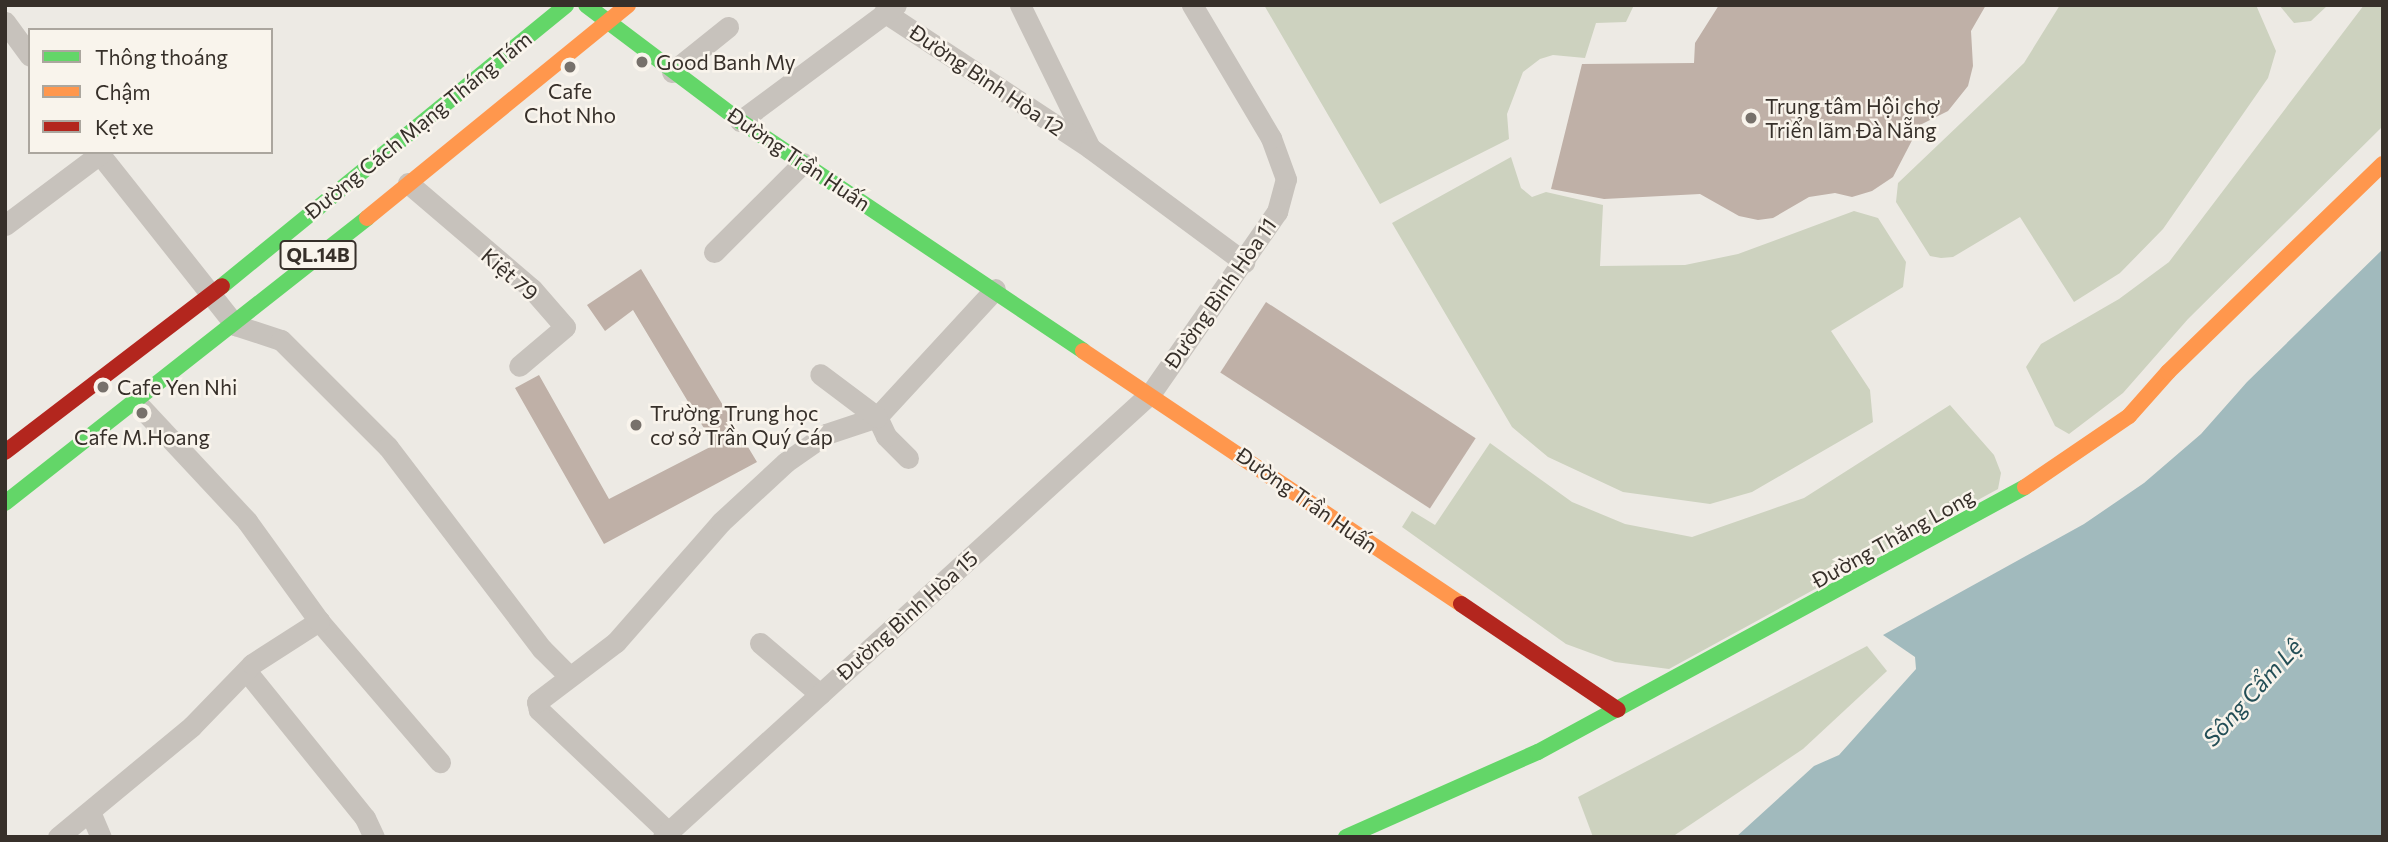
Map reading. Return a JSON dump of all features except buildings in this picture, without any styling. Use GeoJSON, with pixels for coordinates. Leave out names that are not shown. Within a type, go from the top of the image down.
{"type":"FeatureCollection","features":[{"type":"Feature","properties":{"kind":"main road","name":"Đường Cách Mạng Tháng Tám"},"geometry":{"type":"LineString","coordinates":[[5,452],[211,296],[566,5]]}},
{"type":"Feature","properties":{"kind":"main road","name":"Đường Trần Huấn"},"geometry":{"type":"LineString","coordinates":[[586,5],[607,25],[740,121],[1151,393],[1618,710]]}},
{"type":"Feature","properties":{"kind":"main road","name":"Đường Cách Mạng Tháng Tám"},"geometry":{"type":"LineString","coordinates":[[5,503],[235,325],[607,25],[628,5]]}},
{"type":"Feature","properties":{"kind":"main road","name":"Đường Thăng Long"},"geometry":{"type":"LineString","coordinates":[[1346,837],[1538,752],[2014,496],[2105,436],[2383,164]]}},
{"type":"Feature","properties":{"kind":"street","name":"Đường Bình Hòa 12"},"geometry":{"type":"LineString","coordinates":[[1020,5],[1090,148]]}},
{"type":"Feature","properties":{"kind":"street","name":"Đường Bình Hòa 11"},"geometry":{"type":"LineString","coordinates":[[1151,393],[1277,212],[1286,179],[1271,138],[1192,5]]}},
{"type":"Feature","properties":{"kind":"street"},"geometry":{"type":"LineString","coordinates":[[740,121],[890,9]]}},
{"type":"Feature","properties":{"kind":"street","name":"Đường Bình Hòa 12"},"geometry":{"type":"LineString","coordinates":[[890,9],[1090,148],[1244,262]]}},
{"type":"Feature","properties":{"kind":"street"},"geometry":{"type":"LineString","coordinates":[[5,22],[28,54]]}},
{"type":"Feature","properties":{"kind":"street"},"geometry":{"type":"LineString","coordinates":[[672,72],[728,27]]}},
{"type":"Feature","properties":{"kind":"street"},"geometry":{"type":"LineString","coordinates":[[5,225],[98,154]]}},
{"type":"Feature","properties":{"kind":"street"},"geometry":{"type":"LineString","coordinates":[[100,154],[235,325],[281,340],[388,447],[542,649],[569,676]]}},
{"type":"Feature","properties":{"kind":"street"},"geometry":{"type":"LineString","coordinates":[[714,252],[803,163]]}},
{"type":"Feature","properties":{"kind":"street","name":"Kiệt 79"},"geometry":{"type":"LineString","coordinates":[[408,183],[532,289],[565,327],[519,366]]}},
{"type":"Feature","properties":{"kind":"street"},"geometry":{"type":"LineString","coordinates":[[666,834],[539,710],[540,698],[621,637],[721,522],[786,462],[826,434],[877,417],[995,289]]}},
{"type":"Feature","properties":{"kind":"street"},"geometry":{"type":"LineString","coordinates":[[820,374],[877,417],[886,436],[908,458]]}},
{"type":"Feature","properties":{"kind":"street","name":"Đường Bình Hòa 15"},"geometry":{"type":"LineString","coordinates":[[666,834],[1151,393]]}},
{"type":"Feature","properties":{"kind":"street"},"geometry":{"type":"LineString","coordinates":[[136,402],[247,521],[318,621],[440,762]]}},
{"type":"Feature","properties":{"kind":"street"},"geometry":{"type":"LineString","coordinates":[[58,837],[91,814],[119,784],[192,726],[247,673],[252,664],[318,621]]}},
{"type":"Feature","properties":{"kind":"street"},"geometry":{"type":"LineString","coordinates":[[760,643],[820,694]]}},
{"type":"Feature","properties":{"kind":"street"},"geometry":{"type":"LineString","coordinates":[[247,673],[365,818],[374,837]]}},
{"type":"Feature","properties":{"kind":"street"},"geometry":{"type":"LineString","coordinates":[[91,814],[101,837]]}},
{"type":"Feature","properties":{"kind":"green space"},"geometry":{"type":"Polygon","coordinates":[[[1264,5],[1634,5],[1626,22],[1596,23],[1585,58],[1553,55],[1540,59],[1523,72],[1507,114],[1509,139],[1380,204],[1264,5]]]}},
{"type":"Feature","properties":{"kind":"green space"},"geometry":{"type":"Polygon","coordinates":[[[2060,5],[2256,5],[2276,51],[2268,78],[2163,229],[2120,273],[2074,302],[2020,217],[1953,257],[1941,258],[1930,256],[1896,202],[1898,183],[2024,63],[2060,5]]]}},
{"type":"Feature","properties":{"kind":"green space"},"geometry":{"type":"Polygon","coordinates":[[[2279,5],[2328,5],[2311,21],[2294,23],[2279,5]]]}},
{"type":"Feature","properties":{"kind":"green space"},"geometry":{"type":"Polygon","coordinates":[[[2364,5],[2383,5],[2383,126],[2188,319],[2123,393],[2069,434],[2055,426],[2026,367],[2041,344],[2119,299],[2169,262],[2364,5]]]}},
{"type":"Feature","properties":{"kind":"green space"},"geometry":{"type":"Polygon","coordinates":[[[1511,157],[1521,188],[1532,197],[1546,192],[1603,205],[1600,266],[1685,265],[1738,254],[1854,211],[1878,218],[1906,262],[1903,287],[1831,331],[1870,390],[1873,422],[1752,492],[1710,504],[1623,492],[1548,457],[1512,427],[1392,223],[1511,157]]]}},
{"type":"Feature","properties":{"kind":"green space"},"geometry":{"type":"Polygon","coordinates":[[[1950,405],[1994,455],[2001,473],[1998,489],[1669,669],[1615,662],[1566,644],[1402,527],[1412,511],[1435,525],[1490,443],[1572,502],[1625,524],[1692,537],[1804,498],[1950,405]]]}},
{"type":"Feature","properties":{"kind":"green space"},"geometry":{"type":"Polygon","coordinates":[[[1867,646],[1887,671],[1803,749],[1672,837],[1593,837],[1578,797],[1867,646]]]}},
{"type":"Feature","properties":{"kind":"water","name":"Sông Cẩm Lệ"},"geometry":{"type":"Polygon","coordinates":[[[2383,249],[2383,837],[1736,837],[1814,766],[1839,755],[1916,669],[1915,657],[1883,635],[2084,524],[2144,483],[2201,434],[2247,382],[2383,249]]]}},
{"type":"Feature","properties":{"kind":"traffic: fast"},"geometry":{"type":"LineString","coordinates":[[222,286],[566,5]]}},
{"type":"Feature","properties":{"kind":"traffic: fast"},"geometry":{"type":"LineString","coordinates":[[586,5],[740,121],[1083,351]]}},
{"type":"Feature","properties":{"kind":"traffic: fast"},"geometry":{"type":"LineString","coordinates":[[5,503],[367,218]]}},
{"type":"Feature","properties":{"kind":"traffic: fast"},"geometry":{"type":"LineString","coordinates":[[1346,837],[1538,752],[2025,487]]}},
{"type":"Feature","properties":{"kind":"traffic: slow"},"geometry":{"type":"LineString","coordinates":[[367,218],[628,5]]}},
{"type":"Feature","properties":{"kind":"traffic: slow"},"geometry":{"type":"LineString","coordinates":[[2025,487],[2129,416],[2168,372],[2383,164]]}},
{"type":"Feature","properties":{"kind":"traffic: slow"},"geometry":{"type":"LineString","coordinates":[[1083,351],[1461,604]]}},
{"type":"Feature","properties":{"kind":"traffic: jam"},"geometry":{"type":"LineString","coordinates":[[5,452],[222,286]]}},
{"type":"Feature","properties":{"kind":"traffic: jam"},"geometry":{"type":"LineString","coordinates":[[1461,604],[1618,710]]}},
{"type":"Feature","properties":{"kind":"place","name":"Good Banh My"},"geometry":{"type":"Point","coordinates":[642,62]}},
{"type":"Feature","properties":{"kind":"place","name":"Cafe Chot Nho"},"geometry":{"type":"Point","coordinates":[570,67]}},
{"type":"Feature","properties":{"kind":"place","name":"Trung tâm Hội chợ Triển lãm Đà Nẵng"},"geometry":{"type":"Point","coordinates":[1751,118]}},
{"type":"Feature","properties":{"kind":"place","name":"Cafe Yen Nhi"},"geometry":{"type":"Point","coordinates":[103,387]}},
{"type":"Feature","properties":{"kind":"place","name":"Cafe M.Hoang"},"geometry":{"type":"Point","coordinates":[142,413]}},
{"type":"Feature","properties":{"kind":"place","name":"Trường Trung học cơ sở Trần Quý Cáp"},"geometry":{"type":"Point","coordinates":[636,425]}}]}
